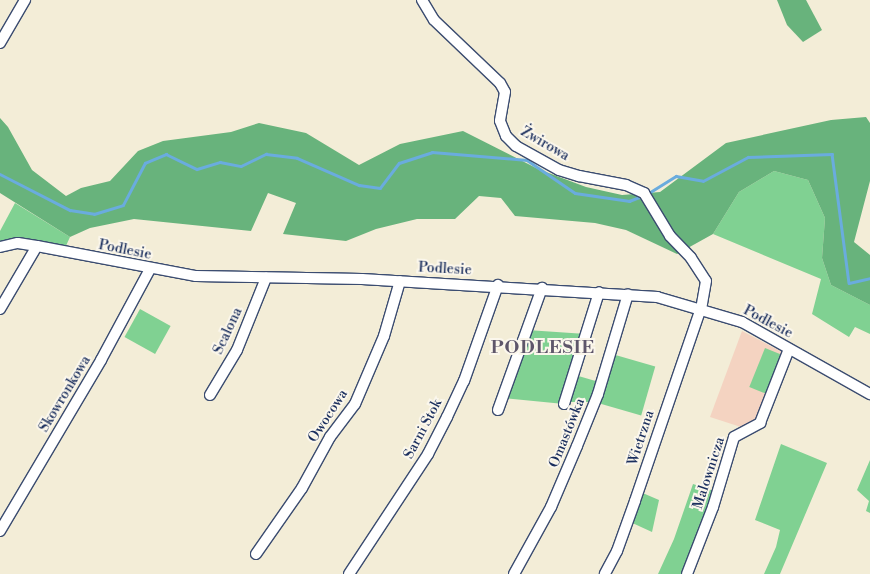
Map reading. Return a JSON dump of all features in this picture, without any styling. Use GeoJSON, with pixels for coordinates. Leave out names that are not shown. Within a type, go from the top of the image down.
{"type":"FeatureCollection","features":[{"type":"Feature","properties":{"kind":"street"},"geometry":{"type":"LineString","coordinates":[[0,44],[25,0]]}},
{"type":"Feature","properties":{"kind":"street","name":"Żwirowa"},"geometry":{"type":"LineString","coordinates":[[422,0],[434,20],[500,83],[505,92],[501,129],[516,146],[559,170],[579,176],[626,185],[646,196]]}},
{"type":"Feature","properties":{"kind":"street","name":"Wietrzna"},"geometry":{"type":"LineString","coordinates":[[605,574],[617,550],[630,514],[701,308],[706,281],[691,258],[670,236],[646,196]]}},
{"type":"Feature","properties":{"kind":"street","name":"Podlesie"},"geometry":{"type":"LineString","coordinates":[[0,247],[18,243],[150,269],[196,276],[498,285],[657,297],[701,308],[742,322],[870,394]]}},
{"type":"Feature","properties":{"kind":"street"},"geometry":{"type":"LineString","coordinates":[[0,309],[37,246]]}},
{"type":"Feature","properties":{"kind":"street","name":"Skowronkowa"},"geometry":{"type":"LineString","coordinates":[[0,532],[101,360],[150,269]]}},
{"type":"Feature","properties":{"kind":"street","name":"Scalona"},"geometry":{"type":"LineString","coordinates":[[210,395],[236,350],[266,278]]}},
{"type":"Feature","properties":{"kind":"street","name":"Owocowa"},"geometry":{"type":"LineString","coordinates":[[256,554],[302,488],[330,437],[355,404],[384,336],[400,281]]}},
{"type":"Feature","properties":{"kind":"street","name":"Sarni Stok"},"geometry":{"type":"LineString","coordinates":[[349,574],[428,454],[464,381],[498,285]]}},
{"type":"Feature","properties":{"kind":"street"},"geometry":{"type":"LineString","coordinates":[[498,410],[542,288]]}},
{"type":"Feature","properties":{"kind":"street"},"geometry":{"type":"LineString","coordinates":[[564,404],[599,292]]}},
{"type":"Feature","properties":{"kind":"street","name":"Omastówka"},"geometry":{"type":"LineString","coordinates":[[514,574],[552,507],[577,446],[598,394],[628,294]]}},
{"type":"Feature","properties":{"kind":"street","name":"Malownicza"},"geometry":{"type":"LineString","coordinates":[[687,574],[713,507],[734,437],[760,423],[789,349]]}},
{"type":"Feature","properties":{"kind":"shaded area"},"geometry":{"type":"Polygon","coordinates":[[[742,331],[784,353],[758,422],[744,428],[710,417],[742,331]]]}},
{"type":"Feature","properties":{"kind":"green space"},"geometry":{"type":"Polygon","coordinates":[[[777,0],[806,0],[822,30],[803,42],[787,25],[777,0]]]}},
{"type":"Feature","properties":{"kind":"green space"},"geometry":{"type":"Polygon","coordinates":[[[866,117],[870,123],[870,181],[854,242],[870,255],[870,305],[831,285],[822,258],[825,218],[808,180],[774,171],[739,192],[713,234],[677,254],[626,230],[595,223],[515,216],[501,198],[479,196],[455,219],[417,219],[376,229],[346,241],[283,234],[296,203],[268,193],[251,231],[134,219],[90,228],[70,237],[0,193],[0,118],[8,127],[32,170],[66,196],[81,188],[110,181],[138,151],[163,141],[231,132],[259,123],[306,133],[359,165],[400,144],[463,131],[538,169],[586,187],[622,195],[660,192],[726,143],[831,120],[866,117]]]}},
{"type":"Feature","properties":{"kind":"green space"},"geometry":{"type":"Polygon","coordinates":[[[774,171],[808,180],[825,218],[822,258],[831,285],[870,305],[870,334],[855,327],[849,337],[812,314],[821,279],[713,234],[739,192],[774,171]]]}},
{"type":"Feature","properties":{"kind":"green space"},"geometry":{"type":"Polygon","coordinates":[[[15,203],[70,237],[65,248],[20,238],[0,242],[0,231],[15,203]]]}},
{"type":"Feature","properties":{"kind":"green space"},"geometry":{"type":"Polygon","coordinates":[[[140,309],[171,326],[155,354],[124,337],[140,309]]]}},
{"type":"Feature","properties":{"kind":"green space"},"geometry":{"type":"Polygon","coordinates":[[[527,330],[586,334],[564,404],[503,398],[527,330]]]}},
{"type":"Feature","properties":{"kind":"green space"},"geometry":{"type":"Polygon","coordinates":[[[765,348],[782,355],[766,394],[749,387],[765,348]]]}},
{"type":"Feature","properties":{"kind":"green space"},"geometry":{"type":"Polygon","coordinates":[[[612,354],[655,366],[641,415],[598,403],[612,354]]]}},
{"type":"Feature","properties":{"kind":"green space"},"geometry":{"type":"Polygon","coordinates":[[[575,375],[599,382],[593,402],[566,402],[575,375]]]}},
{"type":"Feature","properties":{"kind":"green space"},"geometry":{"type":"Polygon","coordinates":[[[781,444],[827,463],[780,574],[764,574],[776,547],[780,530],[755,520],[781,444]]]}},
{"type":"Feature","properties":{"kind":"green space"},"geometry":{"type":"Polygon","coordinates":[[[870,460],[870,513],[866,511],[869,501],[857,490],[870,460]]]}},
{"type":"Feature","properties":{"kind":"green space"},"geometry":{"type":"Polygon","coordinates":[[[693,484],[714,491],[687,574],[658,574],[674,539],[693,484]]]}},
{"type":"Feature","properties":{"kind":"green space"},"geometry":{"type":"Polygon","coordinates":[[[638,491],[659,500],[652,532],[628,521],[638,491]]]}},
{"type":"Feature","properties":{"kind":"waterway"},"geometry":{"type":"LineString","coordinates":[[0,174],[70,210],[94,214],[123,205],[145,163],[166,154],[197,169],[220,162],[241,166],[266,154],[297,158],[359,185],[380,188],[399,163],[432,152],[527,160],[575,193],[629,201],[642,196]]}},
{"type":"Feature","properties":{"kind":"waterway"},"geometry":{"type":"LineString","coordinates":[[647,194],[676,176],[703,181],[748,157],[832,154],[849,283],[870,278]]}},
{"type":"Feature","properties":{"kind":"district","name":"PODLESIE"},"geometry":{"type":"Point","coordinates":[543,348]}}]}
